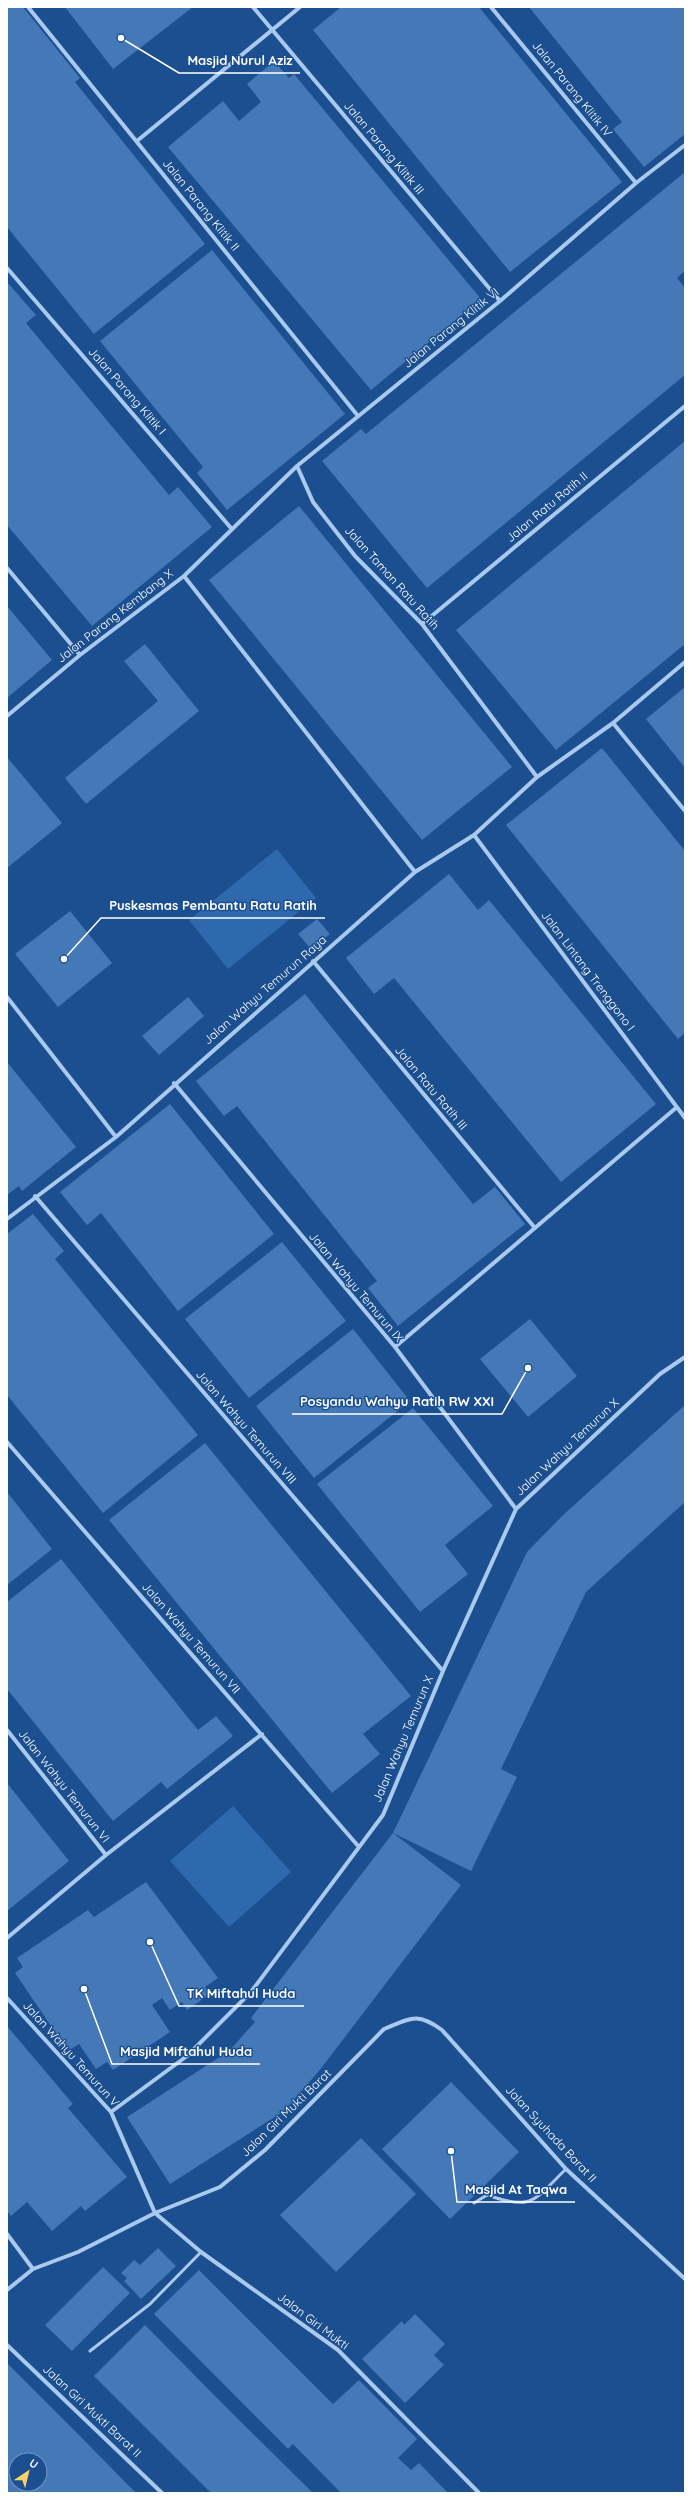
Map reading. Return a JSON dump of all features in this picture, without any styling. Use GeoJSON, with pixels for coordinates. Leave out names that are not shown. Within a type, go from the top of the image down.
{"type":"FeatureCollection","features":[{"type":"Feature","properties":{"kind":"street","name":"Jalan Parang Klitik II"},"geometry":{"type":"LineString","coordinates":[[28,7],[358,416]]}},
{"type":"Feature","properties":{"kind":"street","name":"Jalan Parang Klitik III"},"geometry":{"type":"LineString","coordinates":[[253,7],[500,301]]}},
{"type":"Feature","properties":{"kind":"street"},"geometry":{"type":"LineString","coordinates":[[137,142],[300,7]]}},
{"type":"Feature","properties":{"kind":"street","name":"Jalan Parang Klitik IV"},"geometry":{"type":"LineString","coordinates":[[491,7],[636,183]]}},
{"type":"Feature","properties":{"kind":"street","name":"Jalan Parang Klitik VI"},"geometry":{"type":"LineString","coordinates":[[232,528],[297,466],[500,301],[636,183],[685,145]]}},
{"type":"Feature","properties":{"kind":"street","name":"Jalan Parang Klitik I"},"geometry":{"type":"LineString","coordinates":[[7,268],[232,528]]}},
{"type":"Feature","properties":{"kind":"street","name":"Jalan Ratu Ratih II"},"geometry":{"type":"LineString","coordinates":[[422,624],[685,406]]}},
{"type":"Feature","properties":{"kind":"street","name":"Jalan Taman Ratu Ratih"},"geometry":{"type":"LineString","coordinates":[[297,466],[313,502],[355,556],[422,624],[537,777]]}},
{"type":"Feature","properties":{"kind":"street","name":"Jalan Parang Kembang X"},"geometry":{"type":"LineString","coordinates":[[7,716],[80,655],[184,576],[232,528]]}},
{"type":"Feature","properties":{"kind":"street"},"geometry":{"type":"LineString","coordinates":[[7,568],[80,655]]}},
{"type":"Feature","properties":{"kind":"street"},"geometry":{"type":"LineString","coordinates":[[184,576],[415,872]]}},
{"type":"Feature","properties":{"kind":"street","name":"Jalan Wahyu Temurun Raya"},"geometry":{"type":"LineString","coordinates":[[7,1219],[35,1196],[116,1137],[174,1083],[415,872],[474,835],[537,777],[613,723],[685,662]]}},
{"type":"Feature","properties":{"kind":"street"},"geometry":{"type":"LineString","coordinates":[[613,723],[685,810]]}},
{"type":"Feature","properties":{"kind":"street","name":"Jalan Lintang Trenggono I"},"geometry":{"type":"LineString","coordinates":[[474,835],[685,1118]]}},
{"type":"Feature","properties":{"kind":"street","name":"Jalan Ratu Ratih III"},"geometry":{"type":"LineString","coordinates":[[313,961],[535,1228]]}},
{"type":"Feature","properties":{"kind":"street"},"geometry":{"type":"LineString","coordinates":[[7,997],[116,1137]]}},
{"type":"Feature","properties":{"kind":"street","name":"Jalan Wahyu Temurun IX"},"geometry":{"type":"LineString","coordinates":[[174,1083],[395,1347],[516,1510]]}},
{"type":"Feature","properties":{"kind":"street"},"geometry":{"type":"LineString","coordinates":[[395,1347],[677,1107]]}},
{"type":"Feature","properties":{"kind":"street","name":"Jalan Wahyu Temurun VIII"},"geometry":{"type":"LineString","coordinates":[[35,1196],[443,1671]]}},
{"type":"Feature","properties":{"kind":"street","name":"Jalan Wahyu Temurun X"},"geometry":{"type":"LineString","coordinates":[[111,2112],[187,2056],[251,1992],[383,1815],[443,1671],[516,1510],[660,1374],[685,1358]]}},
{"type":"Feature","properties":{"kind":"street","name":"Jalan Wahyu Temurun VII"},"geometry":{"type":"LineString","coordinates":[[7,1442],[359,1847]]}},
{"type":"Feature","properties":{"kind":"street","name":"Jalan Wahyu Temurun VI"},"geometry":{"type":"LineString","coordinates":[[7,1730],[106,1855]]}},
{"type":"Feature","properties":{"kind":"street"},"geometry":{"type":"LineString","coordinates":[[7,1938],[106,1855],[262,1734]]}},
{"type":"Feature","properties":{"kind":"street","name":"Jalan Wahyu Temurun V"},"geometry":{"type":"LineString","coordinates":[[7,1998],[111,2112],[155,2213]]}},
{"type":"Feature","properties":{"kind":"street","name":"Jalan Giri Mukti Barat"},"geometry":{"type":"LineString","coordinates":[[7,2290],[33,2269],[78,2252],[155,2213],[220,2187],[265,2150],[384,2029],[408,2019],[427,2019],[442,2030]]}},
{"type":"Feature","properties":{"kind":"street","name":"Jalan Syuhada Barat II"},"geometry":{"type":"LineString","coordinates":[[442,2030],[566,2169],[685,2279]]}},
{"type":"Feature","properties":{"kind":"street","name":"Jalan Giri Mukti"},"geometry":{"type":"LineString","coordinates":[[155,2213],[201,2252],[338,2350],[479,2493]]}},
{"type":"Feature","properties":{"kind":"street"},"geometry":{"type":"LineString","coordinates":[[7,2234],[33,2269]]}},
{"type":"Feature","properties":{"kind":"street","name":"Jalan Giri Mukti Barat II"},"geometry":{"type":"LineString","coordinates":[[7,2345],[162,2493]]}},
{"type":"Feature","properties":{"kind":"lane"},"geometry":{"type":"LineString","coordinates":[[474,2203],[487,2195],[509,2202],[525,2204],[539,2196],[566,2169]]}},
{"type":"Feature","properties":{"kind":"lane"},"geometry":{"type":"LineString","coordinates":[[90,2352],[150,2304],[201,2252]]}},
{"type":"Feature","properties":{"kind":"shaded area"},"geometry":{"type":"Polygon","coordinates":[[[277,849],[316,898],[228,969],[189,920],[277,849]]]}},
{"type":"Feature","properties":{"kind":"shaded area"},"geometry":{"type":"Polygon","coordinates":[[[233,1806],[291,1872],[229,1927],[170,1861],[233,1806]]]}},
{"type":"Feature","properties":{"kind":"building"},"geometry":{"type":"Polygon","coordinates":[[[7,7],[23,7],[80,78],[75,82],[205,244],[94,334],[7,227],[7,7]]]}},
{"type":"Feature","properties":{"kind":"building"},"geometry":{"type":"Polygon","coordinates":[[[65,7],[193,7],[113,69],[65,7]]]}},
{"type":"Feature","properties":{"kind":"building"},"geometry":{"type":"Polygon","coordinates":[[[341,7],[479,7],[622,182],[510,272],[313,30],[341,7]]]}},
{"type":"Feature","properties":{"kind":"building"},"geometry":{"type":"Polygon","coordinates":[[[529,7],[685,7],[685,134],[644,167],[613,129],[622,122],[529,7]]]}},
{"type":"Feature","properties":{"kind":"building"},"geometry":{"type":"Polygon","coordinates":[[[274,61],[289,78],[294,74],[481,299],[371,390],[168,147],[223,101],[239,121],[261,102],[247,84],[274,61]]]}},
{"type":"Feature","properties":{"kind":"building"},"geometry":{"type":"Polygon","coordinates":[[[685,172],[685,271],[677,278],[685,288],[685,375],[427,588],[322,461],[361,429],[366,434],[685,172]]]}},
{"type":"Feature","properties":{"kind":"building"},"geometry":{"type":"Polygon","coordinates":[[[212,250],[345,414],[227,510],[197,473],[203,467],[100,341],[212,250]]]}},
{"type":"Feature","properties":{"kind":"building"},"geometry":{"type":"Polygon","coordinates":[[[7,282],[36,315],[26,323],[169,495],[178,487],[212,527],[92,626],[7,525],[7,282]]]}},
{"type":"Feature","properties":{"kind":"building"},"geometry":{"type":"Polygon","coordinates":[[[685,441],[685,644],[556,750],[456,630],[685,441]]]}},
{"type":"Feature","properties":{"kind":"building"},"geometry":{"type":"Polygon","coordinates":[[[299,506],[512,767],[422,840],[209,580],[299,506]]]}},
{"type":"Feature","properties":{"kind":"building"},"geometry":{"type":"Polygon","coordinates":[[[7,606],[52,660],[7,698],[7,606]]]}},
{"type":"Feature","properties":{"kind":"building"},"geometry":{"type":"Polygon","coordinates":[[[145,644],[199,711],[86,804],[65,778],[158,701],[124,661],[145,644]]]}},
{"type":"Feature","properties":{"kind":"building"},"geometry":{"type":"Polygon","coordinates":[[[685,687],[685,768],[646,719],[685,687]]]}},
{"type":"Feature","properties":{"kind":"building"},"geometry":{"type":"Polygon","coordinates":[[[602,748],[685,851],[685,1033],[678,1039],[506,825],[602,748]]]}},
{"type":"Feature","properties":{"kind":"building"},"geometry":{"type":"Polygon","coordinates":[[[7,757],[62,823],[7,868],[7,757]]]}},
{"type":"Feature","properties":{"kind":"building"},"geometry":{"type":"Polygon","coordinates":[[[449,874],[478,910],[489,900],[656,1104],[561,1182],[394,978],[374,994],[346,958],[449,874]]]}},
{"type":"Feature","properties":{"kind":"building"},"geometry":{"type":"Polygon","coordinates":[[[70,911],[112,963],[58,1007],[15,954],[70,911]]]}},
{"type":"Feature","properties":{"kind":"building"},"geometry":{"type":"Polygon","coordinates":[[[317,919],[330,934],[311,949],[298,934],[317,919]]]}},
{"type":"Feature","properties":{"kind":"building"},"geometry":{"type":"Polygon","coordinates":[[[305,994],[473,1204],[495,1187],[525,1224],[398,1326],[368,1288],[377,1281],[237,1106],[224,1116],[196,1081],[305,994]]]}},
{"type":"Feature","properties":{"kind":"building"},"geometry":{"type":"Polygon","coordinates":[[[188,997],[204,1016],[159,1055],[142,1036],[188,997]]]}},
{"type":"Feature","properties":{"kind":"building"},"geometry":{"type":"Polygon","coordinates":[[[7,1062],[76,1147],[22,1191],[19,1186],[7,1195],[7,1062]]]}},
{"type":"Feature","properties":{"kind":"building"},"geometry":{"type":"Polygon","coordinates":[[[170,1104],[274,1234],[178,1311],[101,1213],[87,1225],[60,1192],[170,1104]]]}},
{"type":"Feature","properties":{"kind":"building"},"geometry":{"type":"Polygon","coordinates":[[[33,1214],[64,1251],[55,1259],[198,1435],[103,1513],[7,1395],[7,1234],[33,1214]]]}},
{"type":"Feature","properties":{"kind":"building"},"geometry":{"type":"Polygon","coordinates":[[[282,1242],[346,1321],[249,1398],[185,1319],[282,1242]]]}},
{"type":"Feature","properties":{"kind":"building"},"geometry":{"type":"Polygon","coordinates":[[[530,1319],[577,1376],[528,1417],[480,1359],[530,1319]]]}},
{"type":"Feature","properties":{"kind":"building"},"geometry":{"type":"Polygon","coordinates":[[[353,1329],[410,1401],[314,1478],[256,1406],[353,1329]]]}},
{"type":"Feature","properties":{"kind":"building"},"geometry":{"type":"Polygon","coordinates":[[[685,1405],[685,1502],[586,1592],[501,1769],[517,1777],[471,1871],[393,1833],[527,1552],[563,1515],[685,1405]]]}},
{"type":"Feature","properties":{"kind":"building"},"geometry":{"type":"Polygon","coordinates":[[[413,1408],[493,1506],[445,1545],[468,1574],[420,1612],[317,1484],[413,1408]]]}},
{"type":"Feature","properties":{"kind":"building"},"geometry":{"type":"Polygon","coordinates":[[[205,1443],[411,1696],[363,1734],[380,1754],[332,1793],[109,1520],[205,1443]]]}},
{"type":"Feature","properties":{"kind":"building"},"geometry":{"type":"Polygon","coordinates":[[[7,1492],[52,1549],[7,1585],[7,1492]]]}},
{"type":"Feature","properties":{"kind":"building"},"geometry":{"type":"Polygon","coordinates":[[[61,1559],[198,1730],[216,1716],[233,1736],[167,1789],[161,1782],[113,1821],[7,1689],[7,1602],[61,1559]]]}},
{"type":"Feature","properties":{"kind":"building"},"geometry":{"type":"Polygon","coordinates":[[[7,1783],[69,1861],[7,1911],[7,1783]]]}},
{"type":"Feature","properties":{"kind":"building"},"geometry":{"type":"Polygon","coordinates":[[[393,1833],[461,1885],[319,2071],[284,2111],[170,2184],[127,2117],[229,2051],[255,2022],[251,2018],[393,1833]]]}},
{"type":"Feature","properties":{"kind":"building"},"geometry":{"type":"Polygon","coordinates":[[[146,1882],[218,1978],[205,1987],[210,1994],[187,2010],[182,2002],[170,2010],[162,1998],[152,2005],[170,2032],[113,2070],[107,2062],[96,2069],[79,2044],[68,2051],[15,1973],[23,1967],[17,1958],[88,1910],[94,1917],[146,1882]]]}},
{"type":"Feature","properties":{"kind":"building"},"geometry":{"type":"Polygon","coordinates":[[[7,2026],[73,2104],[68,2108],[127,2177],[85,2211],[81,2206],[52,2231],[27,2202],[11,2216],[7,2211],[7,2026]]]}},
{"type":"Feature","properties":{"kind":"building"},"geometry":{"type":"Polygon","coordinates":[[[451,2082],[519,2152],[450,2219],[382,2149],[451,2082]]]}},
{"type":"Feature","properties":{"kind":"building"},"geometry":{"type":"Polygon","coordinates":[[[361,2138],[416,2194],[336,2272],[280,2215],[361,2138]]]}},
{"type":"Feature","properties":{"kind":"building"},"geometry":{"type":"Polygon","coordinates":[[[158,2248],[176,2266],[141,2299],[124,2281],[127,2278],[121,2273],[134,2260],[140,2265],[158,2248]]]}},
{"type":"Feature","properties":{"kind":"building"},"geometry":{"type":"Polygon","coordinates":[[[103,2267],[130,2293],[72,2351],[45,2325],[103,2267]]]}},
{"type":"Feature","properties":{"kind":"building"},"geometry":{"type":"Polygon","coordinates":[[[199,2270],[333,2404],[359,2380],[417,2439],[398,2458],[411,2470],[419,2463],[448,2493],[341,2493],[293,2444],[288,2449],[154,2314],[199,2270]]]}},
{"type":"Feature","properties":{"kind":"building"},"geometry":{"type":"Polygon","coordinates":[[[415,2314],[445,2344],[434,2355],[444,2365],[405,2403],[362,2359],[402,2321],[404,2325],[415,2314]]]}},
{"type":"Feature","properties":{"kind":"building"},"geometry":{"type":"Polygon","coordinates":[[[145,2325],[313,2493],[211,2493],[94,2376],[145,2325]]]}},
{"type":"Feature","properties":{"kind":"building"},"geometry":{"type":"Polygon","coordinates":[[[7,2363],[76,2432],[136,2493],[7,2493],[7,2363]]]}},
{"type":"Feature","properties":{"kind":"place","name":"Masjid Nurul Aziz"},"geometry":{"type":"Point","coordinates":[121,38]}},
{"type":"Feature","properties":{"kind":"place","name":"Puskesmas Pembantu Ratu Ratih"},"geometry":{"type":"Point","coordinates":[64,959]}},
{"type":"Feature","properties":{"kind":"place","name":"Posyandu Wahyu Ratih RW XXI"},"geometry":{"type":"Point","coordinates":[528,1368]}},
{"type":"Feature","properties":{"kind":"place","name":"TK Miftahul Huda"},"geometry":{"type":"Point","coordinates":[150,1942]}},
{"type":"Feature","properties":{"kind":"place","name":"Masjid Miftahul Huda"},"geometry":{"type":"Point","coordinates":[84,1989]}},
{"type":"Feature","properties":{"kind":"place","name":"Masjid At Taqwa"},"geometry":{"type":"Point","coordinates":[451,2151]}}]}
